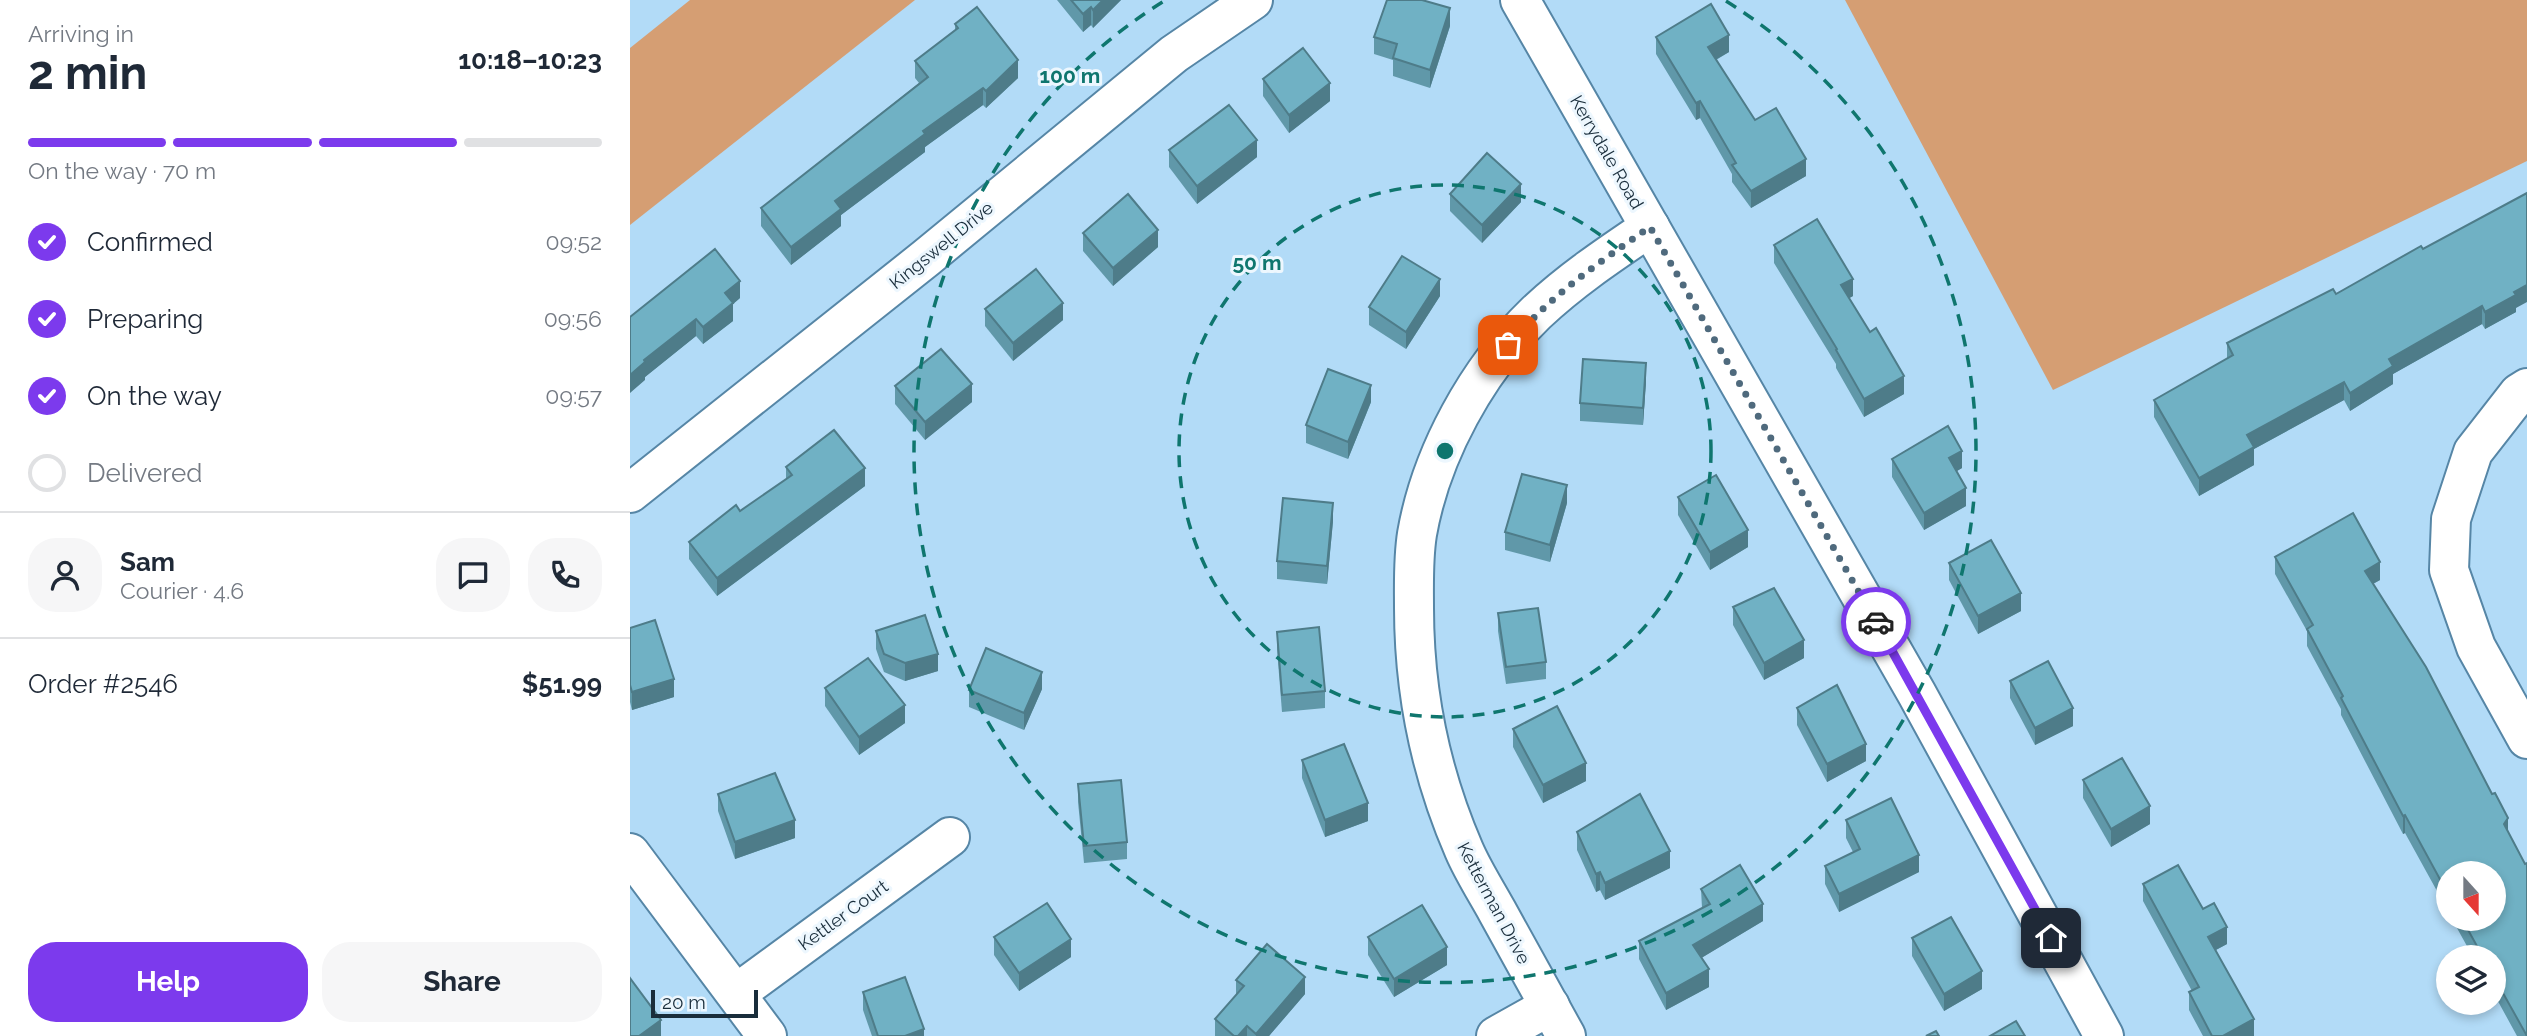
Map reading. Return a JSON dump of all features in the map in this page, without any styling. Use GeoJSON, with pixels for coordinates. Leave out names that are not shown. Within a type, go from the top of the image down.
{"type":"FeatureCollection","features":[{"type":"Feature","properties":{"kind":"street","name":"Kingswell Drive"},"geometry":{"type":"LineString","coordinates":[[630,493],[926,258],[1174,54],[1253,0]]}},
{"type":"Feature","properties":{"kind":"street","name":"Kerrydale Road"},"geometry":{"type":"LineString","coordinates":[[1520,0],[1917,694],[2104,1036]]}},
{"type":"Feature","properties":{"kind":"street","name":"Ketterman Drive"},"geometry":{"type":"LineString","coordinates":[[1558,1021],[1465,852],[1440,786],[1422,717],[1414,647],[1413,576],[1418,534],[1433,476],[1457,421],[1495,360],[1535,314],[1580,275],[1650,227]]}},
{"type":"Feature","properties":{"kind":"street"},"geometry":{"type":"LineString","coordinates":[[2527,388],[2519,393],[2473,452],[2451,519],[2449,569],[2476,648],[2527,739]]}},
{"type":"Feature","properties":{"kind":"street","name":"Kettler Court"},"geometry":{"type":"LineString","coordinates":[[737,993],[950,837]]}},
{"type":"Feature","properties":{"kind":"street"},"geometry":{"type":"LineString","coordinates":[[630,853],[767,1036]]}},
{"type":"Feature","properties":{"kind":"street"},"geometry":{"type":"LineString","coordinates":[[1496,1036],[1558,1021]]}},
{"type":"Feature","properties":{"kind":"shaded area"},"geometry":{"type":"Polygon","coordinates":[[[690,0],[915,0],[630,225],[630,48],[690,0]]]}},
{"type":"Feature","properties":{"kind":"shaded area"},"geometry":{"type":"Polygon","coordinates":[[[1845,0],[2527,0],[2527,161],[2053,390],[1845,0]]]}},
{"type":"Feature","properties":{"kind":"building"},"geometry":{"type":"Polygon","coordinates":[[[1071,0],[1103,0],[1093,10],[1091,7],[1083,14],[1071,0]]]}},
{"type":"Feature","properties":{"kind":"building"},"geometry":{"type":"Polygon","coordinates":[[[1387,0],[1422,0],[1450,8],[1430,70],[1393,58],[1397,44],[1374,37],[1387,0]]]}},
{"type":"Feature","properties":{"kind":"building"},"geometry":{"type":"Polygon","coordinates":[[[1711,4],[1729,35],[1708,47],[1755,120],[1776,108],[1806,159],[1751,191],[1732,165],[1736,163],[1700,101],[1696,103],[1656,37],[1711,4]]]}},
{"type":"Feature","properties":{"kind":"building"},"geometry":{"type":"Polygon","coordinates":[[[977,7],[1018,60],[986,91],[983,88],[923,131],[925,134],[835,201],[841,209],[791,247],[761,208],[928,77],[915,61],[958,28],[955,24],[977,7]]]}},
{"type":"Feature","properties":{"kind":"building"},"geometry":{"type":"Polygon","coordinates":[[[1303,48],[1330,83],[1289,115],[1263,79],[1303,48]]]}},
{"type":"Feature","properties":{"kind":"building"},"geometry":{"type":"Polygon","coordinates":[[[1229,105],[1257,140],[1197,186],[1169,150],[1229,105]]]}},
{"type":"Feature","properties":{"kind":"building"},"geometry":{"type":"Polygon","coordinates":[[[1487,153],[1521,184],[1482,225],[1450,194],[1487,153]]]}},
{"type":"Feature","properties":{"kind":"building"},"geometry":{"type":"Polygon","coordinates":[[[2527,193],[2527,285],[2514,292],[2516,295],[2485,312],[2482,306],[2389,359],[2393,366],[2350,393],[2344,382],[2247,435],[2254,447],[2199,478],[2154,400],[2233,355],[2227,343],[2333,289],[2336,294],[2421,246],[2423,249],[2527,193]]]}},
{"type":"Feature","properties":{"kind":"building"},"geometry":{"type":"Polygon","coordinates":[[[1128,194],[1158,230],[1113,268],[1083,233],[1128,194]]]}},
{"type":"Feature","properties":{"kind":"building"},"geometry":{"type":"Polygon","coordinates":[[[1817,219],[1853,279],[1841,285],[1870,332],[1876,328],[1904,376],[1864,399],[1774,245],[1817,219]]]}},
{"type":"Feature","properties":{"kind":"building"},"geometry":{"type":"Polygon","coordinates":[[[715,249],[740,281],[725,293],[733,303],[703,327],[696,319],[644,360],[630,375],[630,317],[715,249]]]}},
{"type":"Feature","properties":{"kind":"building"},"geometry":{"type":"Polygon","coordinates":[[[1402,256],[1440,279],[1406,332],[1369,307],[1402,256]]]}},
{"type":"Feature","properties":{"kind":"building"},"geometry":{"type":"Polygon","coordinates":[[[1036,269],[1063,303],[1013,343],[985,309],[1036,269]]]}},
{"type":"Feature","properties":{"kind":"building"},"geometry":{"type":"Polygon","coordinates":[[[941,349],[972,384],[925,422],[895,386],[941,349]]]}},
{"type":"Feature","properties":{"kind":"building"},"geometry":{"type":"Polygon","coordinates":[[[1583,359],[1646,363],[1643,408],[1580,403],[1583,359]]]}},
{"type":"Feature","properties":{"kind":"building"},"geometry":{"type":"Polygon","coordinates":[[[1328,369],[1371,385],[1348,442],[1306,425],[1328,369]]]}},
{"type":"Feature","properties":{"kind":"building"},"geometry":{"type":"Polygon","coordinates":[[[1948,426],[1962,451],[1949,458],[1966,488],[1924,513],[1892,459],[1948,426]]]}},
{"type":"Feature","properties":{"kind":"building"},"geometry":{"type":"Polygon","coordinates":[[[834,430],[865,468],[717,578],[689,542],[736,505],[740,511],[792,475],[786,467],[834,430]]]}},
{"type":"Feature","properties":{"kind":"building"},"geometry":{"type":"Polygon","coordinates":[[[1522,474],[1567,485],[1550,545],[1505,532],[1522,474]]]}},
{"type":"Feature","properties":{"kind":"building"},"geometry":{"type":"Polygon","coordinates":[[[1716,475],[1748,530],[1710,552],[1678,497],[1716,475]]]}},
{"type":"Feature","properties":{"kind":"building"},"geometry":{"type":"Polygon","coordinates":[[[1283,498],[1333,503],[1327,566],[1277,561],[1283,498]]]}},
{"type":"Feature","properties":{"kind":"building"},"geometry":{"type":"Polygon","coordinates":[[[2353,513],[2380,562],[2365,571],[2426,667],[2492,794],[2495,793],[2508,818],[2504,824],[2525,864],[2527,863],[2527,1036],[2506,998],[2506,945],[2476,945],[2469,931],[2506,931],[2506,861],[2436,861],[2436,872],[2405,815],[2403,816],[2341,698],[2343,696],[2307,629],[2313,625],[2275,557],[2353,513]]]}},
{"type":"Feature","properties":{"kind":"building"},"geometry":{"type":"Polygon","coordinates":[[[1991,540],[2021,593],[1978,616],[1949,563],[1991,540]]]}},
{"type":"Feature","properties":{"kind":"building"},"geometry":{"type":"Polygon","coordinates":[[[1774,588],[1804,640],[1764,663],[1733,607],[1774,588]]]}},
{"type":"Feature","properties":{"kind":"building"},"geometry":{"type":"Polygon","coordinates":[[[1538,608],[1546,662],[1506,667],[1498,613],[1538,608]]]}},
{"type":"Feature","properties":{"kind":"building"},"geometry":{"type":"Polygon","coordinates":[[[925,615],[938,654],[905,663],[884,654],[876,631],[925,615]]]}},
{"type":"Feature","properties":{"kind":"building"},"geometry":{"type":"Polygon","coordinates":[[[655,620],[674,679],[632,692],[630,628],[655,620]]]}},
{"type":"Feature","properties":{"kind":"building"},"geometry":{"type":"Polygon","coordinates":[[[1319,627],[1325,691],[1282,695],[1277,632],[1319,627]]]}},
{"type":"Feature","properties":{"kind":"building"},"geometry":{"type":"Polygon","coordinates":[[[986,648],[1042,672],[1024,713],[969,690],[986,648]]]}},
{"type":"Feature","properties":{"kind":"building"},"geometry":{"type":"Polygon","coordinates":[[[868,658],[905,705],[859,737],[825,688],[868,658]]]}},
{"type":"Feature","properties":{"kind":"building"},"geometry":{"type":"Polygon","coordinates":[[[2048,661],[2073,708],[2035,728],[2010,681],[2048,661]]]}},
{"type":"Feature","properties":{"kind":"building"},"geometry":{"type":"Polygon","coordinates":[[[1837,685],[1866,744],[1827,764],[1797,708],[1837,685]]]}},
{"type":"Feature","properties":{"kind":"building"},"geometry":{"type":"Polygon","coordinates":[[[1557,706],[1586,763],[1543,785],[1513,729],[1557,706]]]}},
{"type":"Feature","properties":{"kind":"building"},"geometry":{"type":"Polygon","coordinates":[[[1344,744],[1368,803],[1325,820],[1302,760],[1344,744]]]}},
{"type":"Feature","properties":{"kind":"building"},"geometry":{"type":"Polygon","coordinates":[[[2122,758],[2150,806],[2111,829],[2083,780],[2122,758]]]}},
{"type":"Feature","properties":{"kind":"building"},"geometry":{"type":"Polygon","coordinates":[[[775,773],[795,820],[735,842],[718,794],[775,773]]]}},
{"type":"Feature","properties":{"kind":"building"},"geometry":{"type":"Polygon","coordinates":[[[1121,780],[1127,842],[1084,846],[1078,784],[1121,780]]]}},
{"type":"Feature","properties":{"kind":"building"},"geometry":{"type":"Polygon","coordinates":[[[1640,794],[1670,851],[1605,883],[1600,872],[1596,874],[1577,832],[1640,794]]]}},
{"type":"Feature","properties":{"kind":"building"},"geometry":{"type":"Polygon","coordinates":[[[1891,798],[1919,855],[1839,894],[1825,866],[1860,849],[1846,820],[1891,798]]]}},
{"type":"Feature","properties":{"kind":"building"},"geometry":{"type":"Polygon","coordinates":[[[1740,865],[1763,904],[1693,945],[1709,969],[1666,993],[1639,941],[1710,904],[1701,889],[1740,865]]]}},
{"type":"Feature","properties":{"kind":"building"},"geometry":{"type":"Polygon","coordinates":[[[2178,865],[2203,909],[2214,903],[2227,927],[2208,937],[2254,1019],[2223,1036],[2212,1036],[2189,992],[2199,987],[2143,884],[2178,865]]]}},
{"type":"Feature","properties":{"kind":"building"},"geometry":{"type":"Polygon","coordinates":[[[1047,903],[1071,939],[1019,973],[994,937],[1047,903]]]}},
{"type":"Feature","properties":{"kind":"building"},"geometry":{"type":"Polygon","coordinates":[[[1422,905],[1447,947],[1394,979],[1368,937],[1422,905]]]}},
{"type":"Feature","properties":{"kind":"building"},"geometry":{"type":"Polygon","coordinates":[[[1951,917],[1982,971],[1944,994],[1912,938],[1951,917]]]}},
{"type":"Feature","properties":{"kind":"building"},"geometry":{"type":"Polygon","coordinates":[[[1267,944],[1305,977],[1256,1034],[1247,1026],[1238,1036],[1234,1036],[1215,1019],[1244,986],[1236,980],[1267,944]]]}},
{"type":"Feature","properties":{"kind":"building"},"geometry":{"type":"Polygon","coordinates":[[[905,977],[924,1029],[905,1036],[878,1036],[863,992],[905,977]]]}},
{"type":"Feature","properties":{"kind":"building"},"geometry":{"type":"Polygon","coordinates":[[[630,978],[661,1020],[639,1036],[630,1036],[630,978]]]}},
{"type":"Feature","properties":{"kind":"building"},"geometry":{"type":"Polygon","coordinates":[[[2016,1021],[2025,1036],[1990,1036],[2016,1021]]]}},
{"type":"Feature","properties":{"kind":"building"},"geometry":{"type":"Polygon","coordinates":[[[1936,1031],[1939,1036],[1926,1036],[1936,1031]]]}},
{"type":"Feature","properties":{"kind":"way so far"},"geometry":{"type":"LineString","coordinates":[[1508,345],[1535,314],[1580,275],[1650,227],[1876,622]]}},
{"type":"Feature","properties":{"kind":"route"},"geometry":{"type":"LineString","coordinates":[[1876,622],[2051,938]]}}]}
